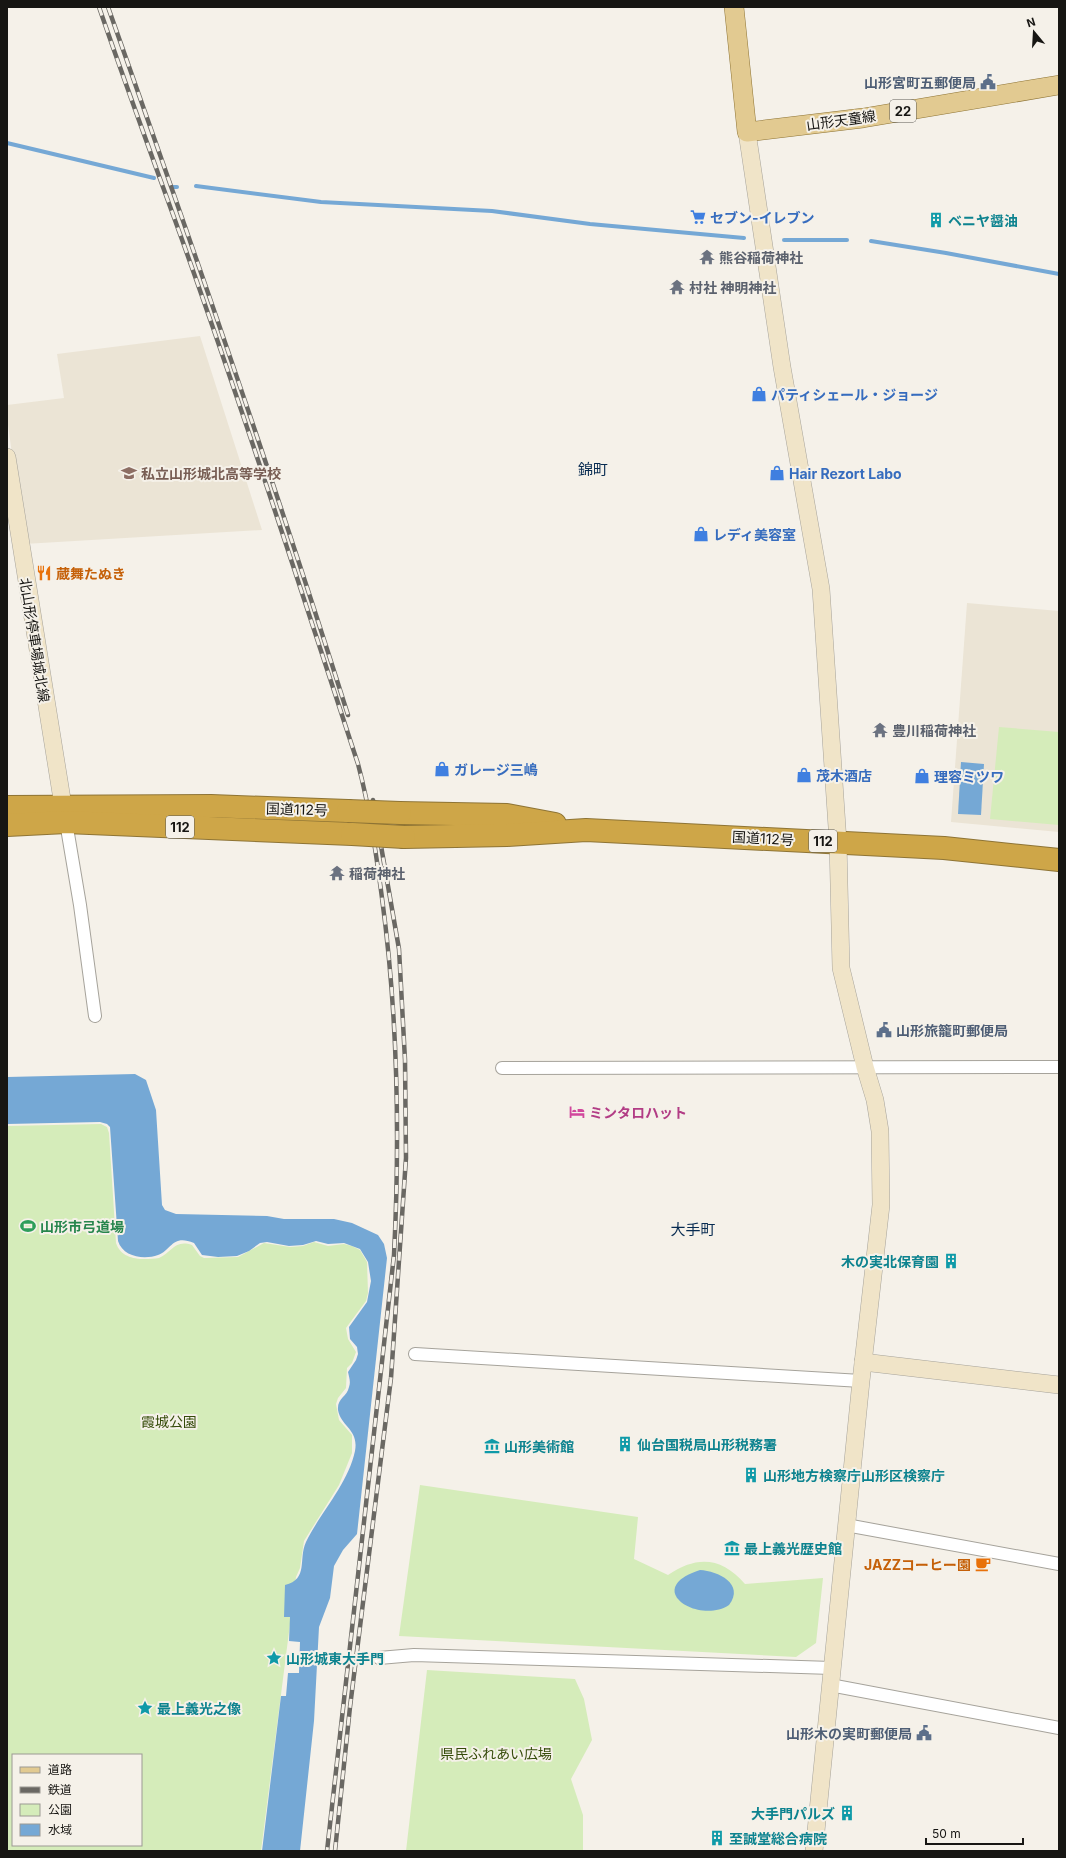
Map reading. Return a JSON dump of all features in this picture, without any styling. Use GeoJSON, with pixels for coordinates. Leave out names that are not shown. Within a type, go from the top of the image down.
{"type":"FeatureCollection","features":[{"type":"Feature","properties":{"kind":"highway","name":"国道112号"},"geometry":{"type":"LineString","coordinates":[[7,825],[64,814],[211,806],[400,813],[507,815],[586,830]]}},
{"type":"Feature","properties":{"kind":"highway","name":"国道112号"},"geometry":{"type":"LineString","coordinates":[[7,807],[64,814],[404,837],[506,835],[586,830],[944,848],[1059,860]]}},
{"type":"Feature","properties":{"kind":"main road"},"geometry":{"type":"LineString","coordinates":[[734,7],[747,132]]}},
{"type":"Feature","properties":{"kind":"main road","name":"山形天童線"},"geometry":{"type":"LineString","coordinates":[[747,132],[863,118],[1059,85]]}},
{"type":"Feature","properties":{"kind":"street"},"geometry":{"type":"LineString","coordinates":[[747,132],[782,367],[821,589],[838,842],[841,968],[865,1067],[875,1100],[880,1131],[881,1205],[846,1525],[814,1851]]}},
{"type":"Feature","properties":{"kind":"street","name":"北山形停車場城北線"},"geometry":{"type":"LineString","coordinates":[[7,457],[64,814]]}},
{"type":"Feature","properties":{"kind":"street"},"geometry":{"type":"LineString","coordinates":[[64,814],[80,905],[95,1016]]}},
{"type":"Feature","properties":{"kind":"street"},"geometry":{"type":"LineString","coordinates":[[502,1068],[1059,1067]]}},
{"type":"Feature","properties":{"kind":"street"},"geometry":{"type":"LineString","coordinates":[[415,1354],[861,1381]]}},
{"type":"Feature","properties":{"kind":"street"},"geometry":{"type":"LineString","coordinates":[[863,1362],[1059,1385]]}},
{"type":"Feature","properties":{"kind":"street"},"geometry":{"type":"LineString","coordinates":[[846,1525],[1059,1564]]}},
{"type":"Feature","properties":{"kind":"street"},"geometry":{"type":"LineString","coordinates":[[379,1658],[414,1655],[831,1677],[1059,1728]]}},
{"type":"Feature","properties":{"kind":"shaded area","name":"私立山形城北高等学校"},"geometry":{"type":"Polygon","coordinates":[[[200,336],[262,530],[24,544],[7,417],[7,405],[64,398],[57,354],[200,336]]]}},
{"type":"Feature","properties":{"kind":"shaded area"},"geometry":{"type":"Polygon","coordinates":[[[967,603],[1059,611],[1059,832],[951,822],[967,603]]]}},
{"type":"Feature","properties":{"kind":"green space"},"geometry":{"type":"Polygon","coordinates":[[[999,727],[1059,732],[1059,825],[990,819],[999,727]]]}},
{"type":"Feature","properties":{"kind":"green space","name":"霞城公園"},"geometry":{"type":"Polygon","coordinates":[[[101,1124],[107,1127],[109,1133],[116,1243],[119,1249],[128,1256],[140,1259],[159,1258],[174,1247],[182,1244],[192,1245],[200,1256],[204,1258],[238,1257],[264,1243],[290,1247],[303,1246],[314,1242],[328,1246],[344,1244],[360,1250],[367,1262],[368,1293],[366,1301],[346,1328],[348,1339],[356,1352],[352,1363],[347,1368],[346,1388],[338,1398],[336,1404],[339,1420],[352,1435],[352,1453],[339,1485],[304,1541],[300,1568],[296,1577],[261,1851],[7,1851],[7,1126],[101,1124]]]}},
{"type":"Feature","properties":{"kind":"green space"},"geometry":{"type":"Polygon","coordinates":[[[420,1485],[638,1517],[634,1559],[668,1575],[689,1564],[709,1562],[727,1568],[745,1584],[823,1578],[816,1643],[796,1657],[399,1636],[420,1485]]]}},
{"type":"Feature","properties":{"kind":"green space","name":"県民ふれあい広場"},"geometry":{"type":"Polygon","coordinates":[[[427,1670],[575,1679],[584,1699],[592,1740],[571,1779],[583,1815],[583,1851],[406,1851],[427,1670]]]}},
{"type":"Feature","properties":{"kind":"water"},"geometry":{"type":"Polygon","coordinates":[[[961,762],[984,764],[981,815],[958,814],[961,762]]]}},
{"type":"Feature","properties":{"kind":"water"},"geometry":{"type":"Polygon","coordinates":[[[135,1074],[146,1080],[156,1110],[162,1205],[165,1210],[176,1214],[267,1216],[284,1219],[334,1219],[352,1223],[378,1235],[384,1244],[387,1258],[357,1534],[343,1550],[334,1566],[330,1598],[319,1627],[314,1721],[300,1851],[262,1851],[281,1696],[286,1696],[288,1673],[299,1673],[300,1642],[289,1641],[290,1617],[284,1617],[285,1585],[297,1578],[300,1573],[306,1542],[340,1487],[355,1451],[356,1444],[354,1438],[340,1416],[338,1406],[348,1390],[350,1380],[348,1372],[358,1354],[357,1347],[350,1339],[349,1327],[367,1302],[371,1281],[368,1262],[360,1249],[344,1243],[328,1244],[316,1241],[303,1245],[289,1246],[267,1242],[260,1243],[249,1251],[237,1256],[218,1257],[202,1255],[194,1243],[181,1240],[158,1255],[141,1257],[124,1251],[118,1241],[110,1127],[107,1124],[100,1122],[7,1124],[7,1077],[135,1074]]]}},
{"type":"Feature","properties":{"kind":"water"},"geometry":{"type":"Polygon","coordinates":[[[700,1570],[721,1576],[732,1585],[734,1591],[733,1598],[729,1605],[717,1610],[704,1611],[691,1608],[681,1602],[675,1595],[675,1586],[683,1578],[700,1570]]]}},
{"type":"Feature","properties":{"kind":"waterway"},"geometry":{"type":"LineString","coordinates":[[7,143],[154,178]]}},
{"type":"Feature","properties":{"kind":"waterway"},"geometry":{"type":"LineString","coordinates":[[196,186],[321,202],[492,211],[590,224],[744,238]]}},
{"type":"Feature","properties":{"kind":"waterway"},"geometry":{"type":"LineString","coordinates":[[784,240],[847,240]]}},
{"type":"Feature","properties":{"kind":"waterway"},"geometry":{"type":"LineString","coordinates":[[871,241],[1059,274]]}},
{"type":"Feature","properties":{"kind":"railway"},"geometry":{"type":"LineString","coordinates":[[99,7],[226,366],[358,764],[369,814],[382,898],[391,987],[396,1076],[397,1166],[394,1255],[327,1851]]}},
{"type":"Feature","properties":{"kind":"railway"},"geometry":{"type":"LineString","coordinates":[[108,7],[231,360],[291,537],[348,715]]}},
{"type":"Feature","properties":{"kind":"railway"},"geometry":{"type":"LineString","coordinates":[[335,1851],[350,1707],[391,1378],[406,1158],[405,1060],[399,949],[373,800]]}},
{"type":"Feature","properties":{"kind":"place","name":"山形宮町五郵便局"},"geometry":{"type":"Point","coordinates":[988,82]}},
{"type":"Feature","properties":{"kind":"place","name":"セブン-イレブン"},"geometry":{"type":"Point","coordinates":[698,217]}},
{"type":"Feature","properties":{"kind":"place","name":"ベニヤ醤油"},"geometry":{"type":"Point","coordinates":[936,220]}},
{"type":"Feature","properties":{"kind":"place","name":"熊谷稲荷神社"},"geometry":{"type":"Point","coordinates":[707,257]}},
{"type":"Feature","properties":{"kind":"place","name":"村社 神明神社"},"geometry":{"type":"Point","coordinates":[677,287]}},
{"type":"Feature","properties":{"kind":"place","name":"パティシェール・ジョージ"},"geometry":{"type":"Point","coordinates":[759,394]}},
{"type":"Feature","properties":{"kind":"place","name":"私立山形城北高等学校"},"geometry":{"type":"Point","coordinates":[129,473]}},
{"type":"Feature","properties":{"kind":"place","name":"Hair Rezort Labo"},"geometry":{"type":"Point","coordinates":[777,473]}},
{"type":"Feature","properties":{"kind":"place","name":"レディ美容室"},"geometry":{"type":"Point","coordinates":[701,534]}},
{"type":"Feature","properties":{"kind":"place","name":"蔵舞たぬき"},"geometry":{"type":"Point","coordinates":[44,573]}},
{"type":"Feature","properties":{"kind":"place","name":"豊川稲荷神社"},"geometry":{"type":"Point","coordinates":[880,730]}},
{"type":"Feature","properties":{"kind":"place","name":"ガレージ三嶋"},"geometry":{"type":"Point","coordinates":[442,769]}},
{"type":"Feature","properties":{"kind":"place","name":"茂木酒店"},"geometry":{"type":"Point","coordinates":[804,775]}},
{"type":"Feature","properties":{"kind":"place","name":"理容ミツワ"},"geometry":{"type":"Point","coordinates":[922,776]}},
{"type":"Feature","properties":{"kind":"place","name":"稲荷神社"},"geometry":{"type":"Point","coordinates":[337,873]}},
{"type":"Feature","properties":{"kind":"place","name":"山形旅籠町郵便局"},"geometry":{"type":"Point","coordinates":[884,1030]}},
{"type":"Feature","properties":{"kind":"place","name":"ミンタロハット"},"geometry":{"type":"Point","coordinates":[577,1112]}},
{"type":"Feature","properties":{"kind":"place","name":"山形市弓道場"},"geometry":{"type":"Point","coordinates":[28,1226]}},
{"type":"Feature","properties":{"kind":"place","name":"木の実北保育園"},"geometry":{"type":"Point","coordinates":[951,1261]}},
{"type":"Feature","properties":{"kind":"place","name":"仙台国税局山形税務署"},"geometry":{"type":"Point","coordinates":[625,1444]}},
{"type":"Feature","properties":{"kind":"place","name":"山形美術館"},"geometry":{"type":"Point","coordinates":[492,1446]}},
{"type":"Feature","properties":{"kind":"place","name":"山形地方検察庁山形区検察庁"},"geometry":{"type":"Point","coordinates":[751,1475]}},
{"type":"Feature","properties":{"kind":"place","name":"最上義光歴史館"},"geometry":{"type":"Point","coordinates":[732,1548]}},
{"type":"Feature","properties":{"kind":"place","name":"JAZZコーヒー園"},"geometry":{"type":"Point","coordinates":[983,1564]}},
{"type":"Feature","properties":{"kind":"place","name":"山形城東大手門"},"geometry":{"type":"Point","coordinates":[274,1658]}},
{"type":"Feature","properties":{"kind":"place","name":"最上義光之像"},"geometry":{"type":"Point","coordinates":[145,1708]}},
{"type":"Feature","properties":{"kind":"place","name":"山形木の実町郵便局"},"geometry":{"type":"Point","coordinates":[924,1733]}},
{"type":"Feature","properties":{"kind":"place","name":"大手門パルズ"},"geometry":{"type":"Point","coordinates":[847,1813]}},
{"type":"Feature","properties":{"kind":"place","name":"至誠堂総合病院"},"geometry":{"type":"Point","coordinates":[717,1838]}},
{"type":"Feature","properties":{"kind":"district","name":"錦町"},"geometry":{"type":"Point","coordinates":[593,469]}},
{"type":"Feature","properties":{"kind":"district","name":"大手町"},"geometry":{"type":"Point","coordinates":[693,1229]}}]}
